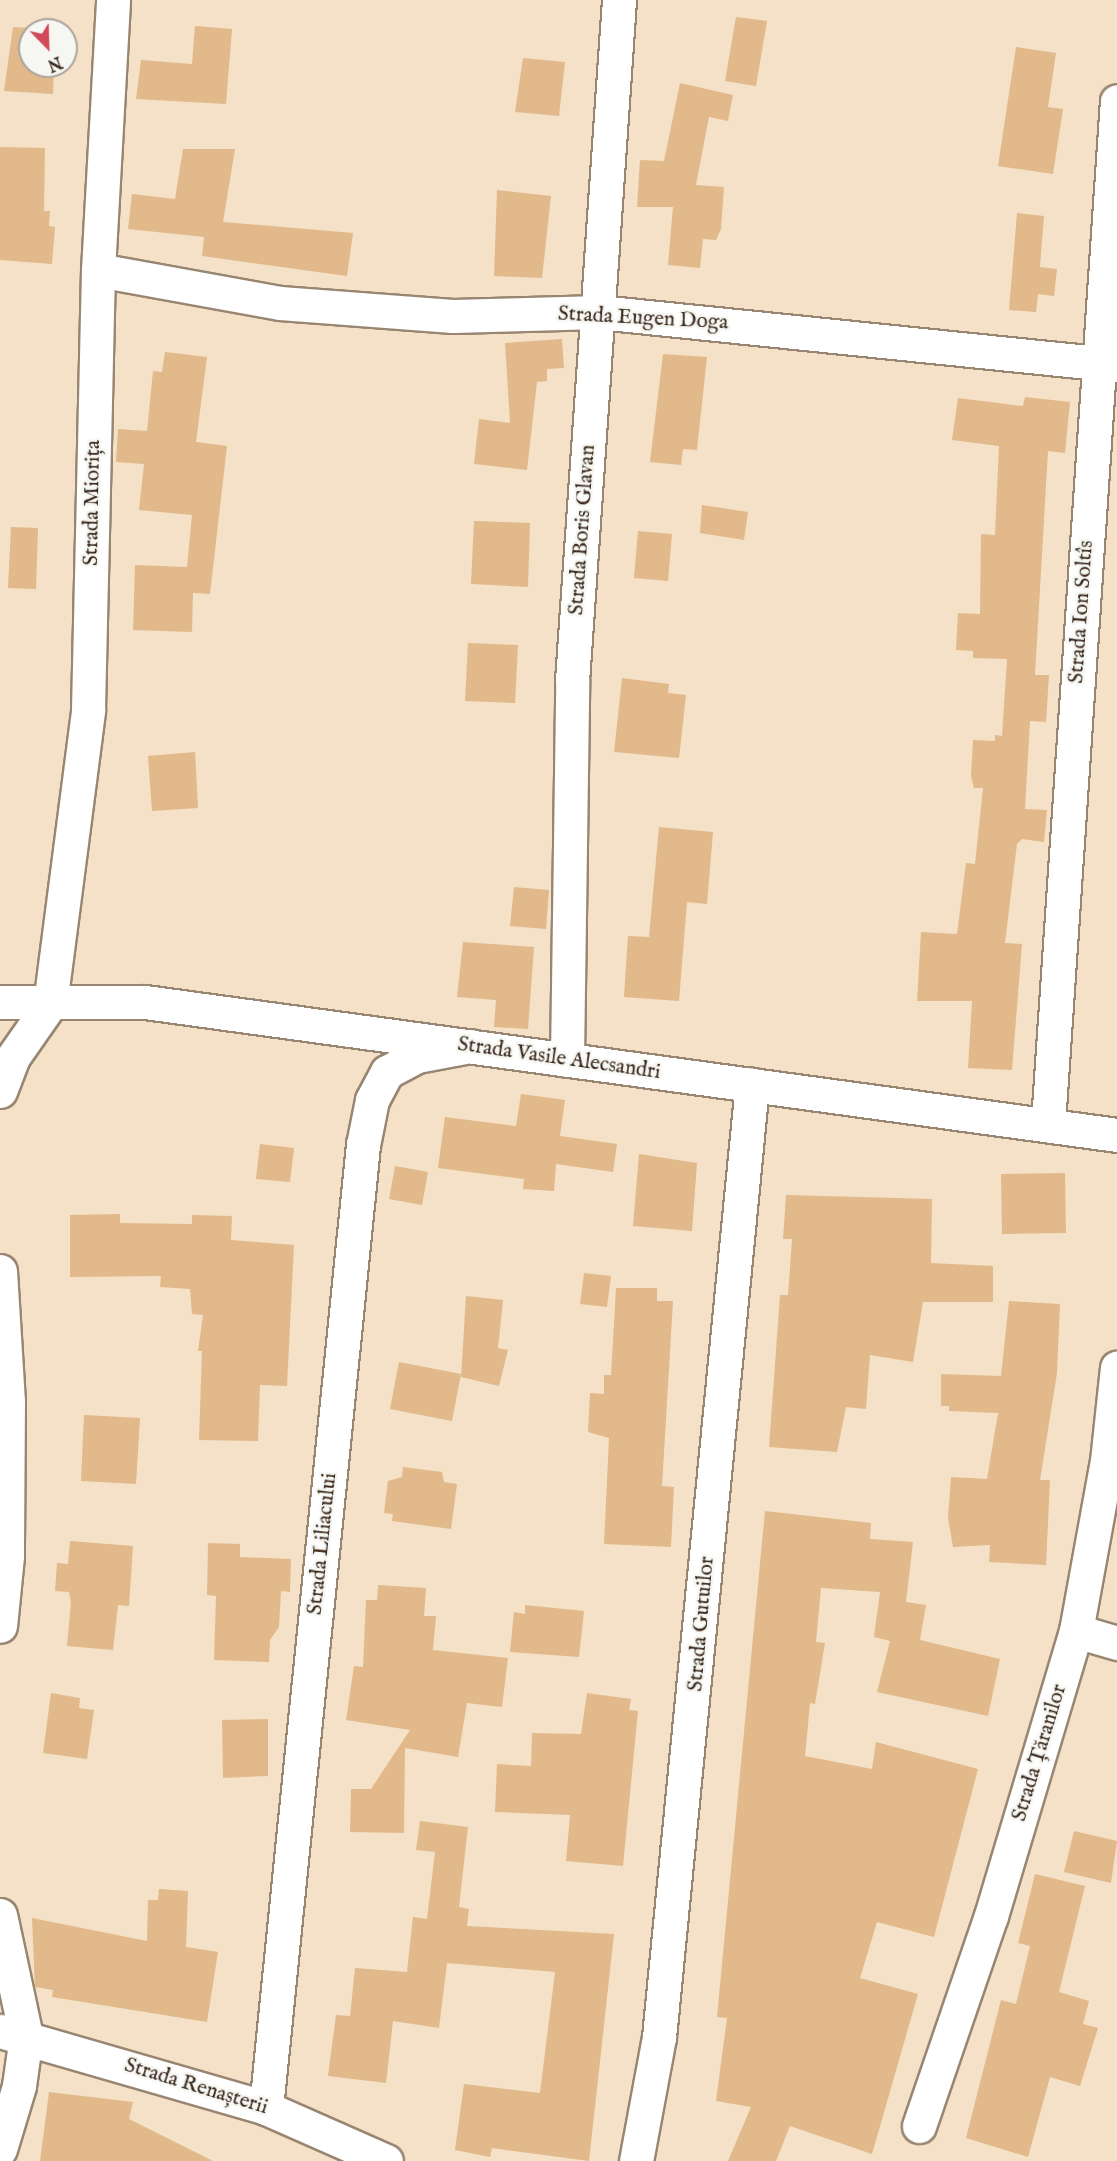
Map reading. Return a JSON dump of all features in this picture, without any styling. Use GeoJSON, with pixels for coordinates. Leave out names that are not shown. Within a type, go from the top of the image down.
{"type":"FeatureCollection","features":[{"type":"Feature","properties":{"kind":"street","name":"Strada Miorița"},"geometry":{"type":"LineString","coordinates":[[50,1004],[88,710],[98,270],[112,0]]}},
{"type":"Feature","properties":{"kind":"street","name":"Strada Boris Glavan"},"geometry":{"type":"LineString","coordinates":[[567,1060],[572,681],[599,312],[618,0]]}},
{"type":"Feature","properties":{"kind":"street","name":"Strada Ion Soltîs"},"geometry":{"type":"LineString","coordinates":[[1048,1123],[1108,364],[1117,101]]}},
{"type":"Feature","properties":{"kind":"street","name":"Strada Eugen Doga"},"geometry":{"type":"LineString","coordinates":[[98,270],[280,303],[453,316],[599,312],[1108,364]]}},
{"type":"Feature","properties":{"kind":"street","name":"Strada Vasile Alecsandri"},"geometry":{"type":"LineString","coordinates":[[0,1002],[50,1004],[145,1002],[1048,1123],[1117,1135]]}},
{"type":"Feature","properties":{"kind":"street"},"geometry":{"type":"LineString","coordinates":[[0,1091],[13,1057],[50,1004]]}},
{"type":"Feature","properties":{"kind":"street","name":"Strada Liliacului"},"geometry":{"type":"LineString","coordinates":[[266,2108],[363,1144],[372,1100],[387,1072],[417,1056],[470,1046]]}},
{"type":"Feature","properties":{"kind":"street","name":"Strada Gutuilor"},"geometry":{"type":"LineString","coordinates":[[636,2161],[661,2025],[752,1085]]}},
{"type":"Feature","properties":{"kind":"street"},"geometry":{"type":"LineString","coordinates":[[0,1271],[8,1402],[7,1556],[0,1626]]}},
{"type":"Feature","properties":{"kind":"street","name":"Strada Țăranilor"},"geometry":{"type":"LineString","coordinates":[[919,2127],[991,1916],[1076,1631],[1107,1461],[1117,1368]]}},
{"type":"Feature","properties":{"kind":"street"},"geometry":{"type":"LineString","coordinates":[[1076,1631],[1117,1643]]}},
{"type":"Feature","properties":{"kind":"street"},"geometry":{"type":"LineString","coordinates":[[0,1915],[19,2086],[0,2150]]}},
{"type":"Feature","properties":{"kind":"street","name":"Strada Renașterii"},"geometry":{"type":"LineString","coordinates":[[13,2033],[266,2108],[386,2161]]}},
{"type":"Feature","properties":{"kind":"building"},"geometry":{"type":"Polygon","coordinates":[[[736,17],[767,21],[756,86],[725,81],[736,17]]]}},
{"type":"Feature","properties":{"kind":"building"},"geometry":{"type":"Polygon","coordinates":[[[195,26],[232,29],[226,104],[136,99],[141,60],[192,64],[195,26]]]}},
{"type":"Feature","properties":{"kind":"building"},"geometry":{"type":"Polygon","coordinates":[[[13,27],[18,27],[18,78],[54,78],[53,94],[4,91],[13,27]]]}},
{"type":"Feature","properties":{"kind":"building"},"geometry":{"type":"Polygon","coordinates":[[[1016,47],[1056,53],[1048,107],[1063,109],[1053,174],[998,166],[1016,47]]]}},
{"type":"Feature","properties":{"kind":"building"},"geometry":{"type":"Polygon","coordinates":[[[523,58],[565,62],[559,116],[515,112],[523,58]]]}},
{"type":"Feature","properties":{"kind":"building"},"geometry":{"type":"Polygon","coordinates":[[[680,83],[733,95],[728,121],[709,117],[696,185],[724,187],[721,229],[716,240],[703,239],[700,268],[668,265],[673,207],[637,207],[640,160],[664,161],[680,83]]]}},
{"type":"Feature","properties":{"kind":"building"},"geometry":{"type":"Polygon","coordinates":[[[0,147],[45,148],[44,211],[50,211],[49,226],[55,227],[52,264],[0,260],[0,147]]]}},
{"type":"Feature","properties":{"kind":"building"},"geometry":{"type":"Polygon","coordinates":[[[183,149],[235,149],[223,222],[353,233],[347,276],[202,256],[204,237],[128,229],[132,194],[175,199],[183,149]]]}},
{"type":"Feature","properties":{"kind":"building"},"geometry":{"type":"Polygon","coordinates":[[[497,190],[551,196],[542,278],[494,276],[497,190]]]}},
{"type":"Feature","properties":{"kind":"building"},"geometry":{"type":"Polygon","coordinates":[[[1017,213],[1044,216],[1040,267],[1057,269],[1054,296],[1038,294],[1036,312],[1009,310],[1017,213]]]}},
{"type":"Feature","properties":{"kind":"building"},"geometry":{"type":"Polygon","coordinates":[[[562,339],[564,368],[547,369],[547,381],[537,382],[527,470],[474,464],[479,419],[510,423],[505,343],[562,339]]]}},
{"type":"Feature","properties":{"kind":"building"},"geometry":{"type":"Polygon","coordinates":[[[165,352],[207,357],[196,442],[227,446],[210,594],[193,593],[192,632],[133,630],[135,565],[187,567],[192,515],[139,510],[144,464],[116,462],[118,429],[147,431],[153,371],[162,372],[165,352]]]}},
{"type":"Feature","properties":{"kind":"building"},"geometry":{"type":"Polygon","coordinates":[[[663,354],[707,357],[697,450],[683,449],[681,465],[650,462],[663,354]]]}},
{"type":"Feature","properties":{"kind":"building"},"geometry":{"type":"Polygon","coordinates":[[[1025,397],[1070,402],[1065,453],[1048,451],[1035,675],[1049,675],[1046,722],[1030,721],[1025,809],[1047,810],[1044,842],[1022,839],[1017,844],[1005,943],[1022,944],[1012,1070],[968,1068],[972,1001],[917,1001],[921,932],[957,934],[966,863],[975,864],[983,788],[974,788],[971,776],[973,740],[995,741],[995,735],[1002,736],[1007,659],[973,658],[973,651],[956,650],[958,613],[980,614],[981,534],[995,535],[999,446],[952,440],[958,398],[1023,406],[1025,397]]]}},
{"type":"Feature","properties":{"kind":"building"},"geometry":{"type":"Polygon","coordinates":[[[702,505],[748,512],[744,540],[700,533],[702,505]]]}},
{"type":"Feature","properties":{"kind":"building"},"geometry":{"type":"Polygon","coordinates":[[[474,521],[530,523],[528,587],[471,584],[474,521]]]}},
{"type":"Feature","properties":{"kind":"building"},"geometry":{"type":"Polygon","coordinates":[[[11,527],[38,528],[36,589],[8,588],[11,527]]]}},
{"type":"Feature","properties":{"kind":"building"},"geometry":{"type":"Polygon","coordinates":[[[638,531],[672,534],[668,581],[634,578],[638,531]]]}},
{"type":"Feature","properties":{"kind":"building"},"geometry":{"type":"Polygon","coordinates":[[[468,643],[518,645],[515,703],[465,701],[468,643]]]}},
{"type":"Feature","properties":{"kind":"building"},"geometry":{"type":"Polygon","coordinates":[[[622,678],[669,684],[668,693],[686,695],[679,758],[614,752],[622,678]]]}},
{"type":"Feature","properties":{"kind":"building"},"geometry":{"type":"Polygon","coordinates":[[[195,752],[198,808],[152,811],[148,756],[195,752]]]}},
{"type":"Feature","properties":{"kind":"building"},"geometry":{"type":"Polygon","coordinates":[[[659,827],[713,832],[707,904],[687,902],[679,1001],[624,997],[628,936],[649,937],[659,827]]]}},
{"type":"Feature","properties":{"kind":"building"},"geometry":{"type":"Polygon","coordinates":[[[514,887],[549,890],[546,929],[510,926],[514,887]]]}},
{"type":"Feature","properties":{"kind":"building"},"geometry":{"type":"Polygon","coordinates":[[[463,942],[534,947],[528,1029],[494,1027],[496,1000],[457,997],[463,942]]]}},
{"type":"Feature","properties":{"kind":"building"},"geometry":{"type":"Polygon","coordinates":[[[521,1094],[565,1100],[560,1136],[617,1144],[613,1172],[556,1164],[554,1191],[523,1189],[524,1179],[438,1168],[445,1117],[516,1126],[521,1094]]]}},
{"type":"Feature","properties":{"kind":"building"},"geometry":{"type":"Polygon","coordinates":[[[260,1144],[294,1148],[290,1182],[256,1179],[260,1144]]]}},
{"type":"Feature","properties":{"kind":"building"},"geometry":{"type":"Polygon","coordinates":[[[639,1154],[697,1163],[692,1231],[633,1226],[639,1154]]]}},
{"type":"Feature","properties":{"kind":"building"},"geometry":{"type":"Polygon","coordinates":[[[395,1166],[428,1172],[422,1205],[389,1199],[395,1166]]]}},
{"type":"Feature","properties":{"kind":"building"},"geometry":{"type":"Polygon","coordinates":[[[1065,1173],[1066,1233],[1002,1234],[1001,1174],[1065,1173]]]}},
{"type":"Feature","properties":{"kind":"building"},"geometry":{"type":"Polygon","coordinates":[[[786,1195],[932,1199],[931,1263],[993,1266],[993,1302],[923,1302],[913,1362],[870,1355],[866,1409],[846,1407],[837,1452],[769,1447],[780,1295],[788,1295],[792,1239],[783,1239],[786,1195]]]}},
{"type":"Feature","properties":{"kind":"building"},"geometry":{"type":"Polygon","coordinates":[[[120,1214],[120,1223],[192,1224],[192,1215],[232,1216],[231,1240],[294,1245],[287,1386],[260,1385],[258,1441],[199,1440],[202,1351],[198,1351],[203,1315],[192,1314],[190,1289],[160,1287],[161,1276],[70,1277],[70,1215],[120,1214]]]}},
{"type":"Feature","properties":{"kind":"building"},"geometry":{"type":"Polygon","coordinates":[[[584,1273],[611,1276],[607,1307],[580,1304],[584,1273]]]}},
{"type":"Feature","properties":{"kind":"building"},"geometry":{"type":"Polygon","coordinates":[[[616,1288],[657,1288],[657,1301],[673,1301],[662,1486],[674,1487],[671,1547],[604,1544],[609,1438],[588,1432],[590,1393],[604,1394],[604,1375],[611,1375],[616,1288]]]}},
{"type":"Feature","properties":{"kind":"building"},"geometry":{"type":"Polygon","coordinates":[[[466,1296],[503,1300],[498,1348],[508,1350],[499,1386],[461,1377],[466,1296]]]}},
{"type":"Feature","properties":{"kind":"building"},"geometry":{"type":"Polygon","coordinates":[[[1009,1301],[1060,1304],[1057,1373],[1040,1480],[1050,1480],[1046,1565],[989,1562],[990,1545],[953,1547],[948,1518],[951,1477],[987,1479],[998,1413],[949,1411],[949,1406],[941,1406],[941,1374],[1001,1376],[1009,1301]]]}},
{"type":"Feature","properties":{"kind":"building"},"geometry":{"type":"Polygon","coordinates":[[[399,1362],[461,1374],[452,1421],[390,1409],[399,1362]]]}},
{"type":"Feature","properties":{"kind":"building"},"geometry":{"type":"Polygon","coordinates":[[[84,1415],[140,1418],[136,1484],[81,1481],[84,1415]]]}},
{"type":"Feature","properties":{"kind":"building"},"geometry":{"type":"Polygon","coordinates":[[[403,1467],[442,1472],[444,1482],[457,1484],[451,1529],[392,1521],[393,1514],[384,1513],[388,1481],[402,1477],[403,1467]]]}},
{"type":"Feature","properties":{"kind":"building"},"geometry":{"type":"Polygon","coordinates":[[[765,1511],[871,1523],[870,1539],[913,1542],[906,1602],[926,1605],[920,1640],[1000,1659],[988,1716],[877,1692],[890,1641],[874,1637],[880,1592],[821,1588],[816,1642],[825,1643],[815,1704],[810,1703],[805,1756],[872,1769],[876,1742],[978,1769],[934,1937],[877,1922],[860,1978],[918,1994],[872,2154],[790,2126],[776,2161],[728,2161],[751,2107],[716,2101],[727,2018],[717,2017],[765,1511]]]}},
{"type":"Feature","properties":{"kind":"building"},"geometry":{"type":"Polygon","coordinates":[[[70,1541],[133,1546],[129,1606],[118,1605],[113,1650],[67,1646],[71,1602],[69,1592],[55,1591],[57,1563],[68,1564],[70,1541]]]}},
{"type":"Feature","properties":{"kind":"building"},"geometry":{"type":"Polygon","coordinates":[[[208,1543],[240,1544],[240,1557],[291,1559],[290,1592],[281,1591],[279,1627],[270,1640],[269,1662],[214,1660],[216,1596],[207,1595],[208,1543]]]}},
{"type":"Feature","properties":{"kind":"building"},"geometry":{"type":"Polygon","coordinates":[[[378,1585],[426,1588],[424,1616],[436,1616],[433,1650],[508,1658],[502,1707],[467,1703],[458,1757],[405,1748],[404,1833],[350,1832],[351,1789],[371,1789],[410,1730],[346,1720],[354,1666],[363,1667],[366,1600],[377,1600],[378,1585]]]}},
{"type":"Feature","properties":{"kind":"building"},"geometry":{"type":"Polygon","coordinates":[[[525,1605],[584,1611],[579,1657],[510,1652],[514,1612],[525,1614],[525,1605]]]}},
{"type":"Feature","properties":{"kind":"building"},"geometry":{"type":"Polygon","coordinates":[[[51,1693],[80,1698],[79,1708],[94,1710],[87,1759],[43,1753],[51,1693]]]}},
{"type":"Feature","properties":{"kind":"building"},"geometry":{"type":"Polygon","coordinates":[[[587,1693],[631,1699],[629,1710],[638,1711],[623,1866],[566,1861],[570,1815],[495,1812],[497,1764],[531,1766],[532,1733],[581,1734],[587,1693]]]}},
{"type":"Feature","properties":{"kind":"building"},"geometry":{"type":"Polygon","coordinates":[[[268,1719],[268,1776],[223,1778],[222,1720],[268,1719]]]}},
{"type":"Feature","properties":{"kind":"building"},"geometry":{"type":"Polygon","coordinates":[[[420,1821],[468,1827],[459,1907],[469,1909],[467,1926],[614,1934],[589,2161],[492,2148],[490,2157],[455,2150],[464,2084],[540,2093],[555,1972],[447,1963],[439,2028],[393,2021],[386,2083],[328,2076],[336,2015],[350,2016],[355,1968],[407,1972],[413,1917],[427,1919],[435,1852],[416,1850],[420,1821]]]}},
{"type":"Feature","properties":{"kind":"building"},"geometry":{"type":"Polygon","coordinates":[[[1074,1831],[1117,1841],[1111,1883],[1064,1872],[1074,1831]]]}},
{"type":"Feature","properties":{"kind":"building"},"geometry":{"type":"Polygon","coordinates":[[[1035,1874],[1085,1886],[1059,1992],[1089,2001],[1083,2024],[1098,2028],[1080,2086],[1050,2077],[1028,2157],[966,2138],[1001,2000],[1016,2004],[1030,1946],[1018,1943],[1035,1874]]]}},
{"type":"Feature","properties":{"kind":"building"},"geometry":{"type":"Polygon","coordinates":[[[159,1889],[188,1891],[186,1947],[218,1952],[207,2022],[52,1997],[53,1990],[35,1987],[32,1918],[147,1941],[148,1900],[158,1900],[159,1889]]]}},
{"type":"Feature","properties":{"kind":"building"},"geometry":{"type":"Polygon","coordinates":[[[49,2092],[133,2102],[129,2119],[213,2161],[40,2161],[49,2092]]]}}]}
